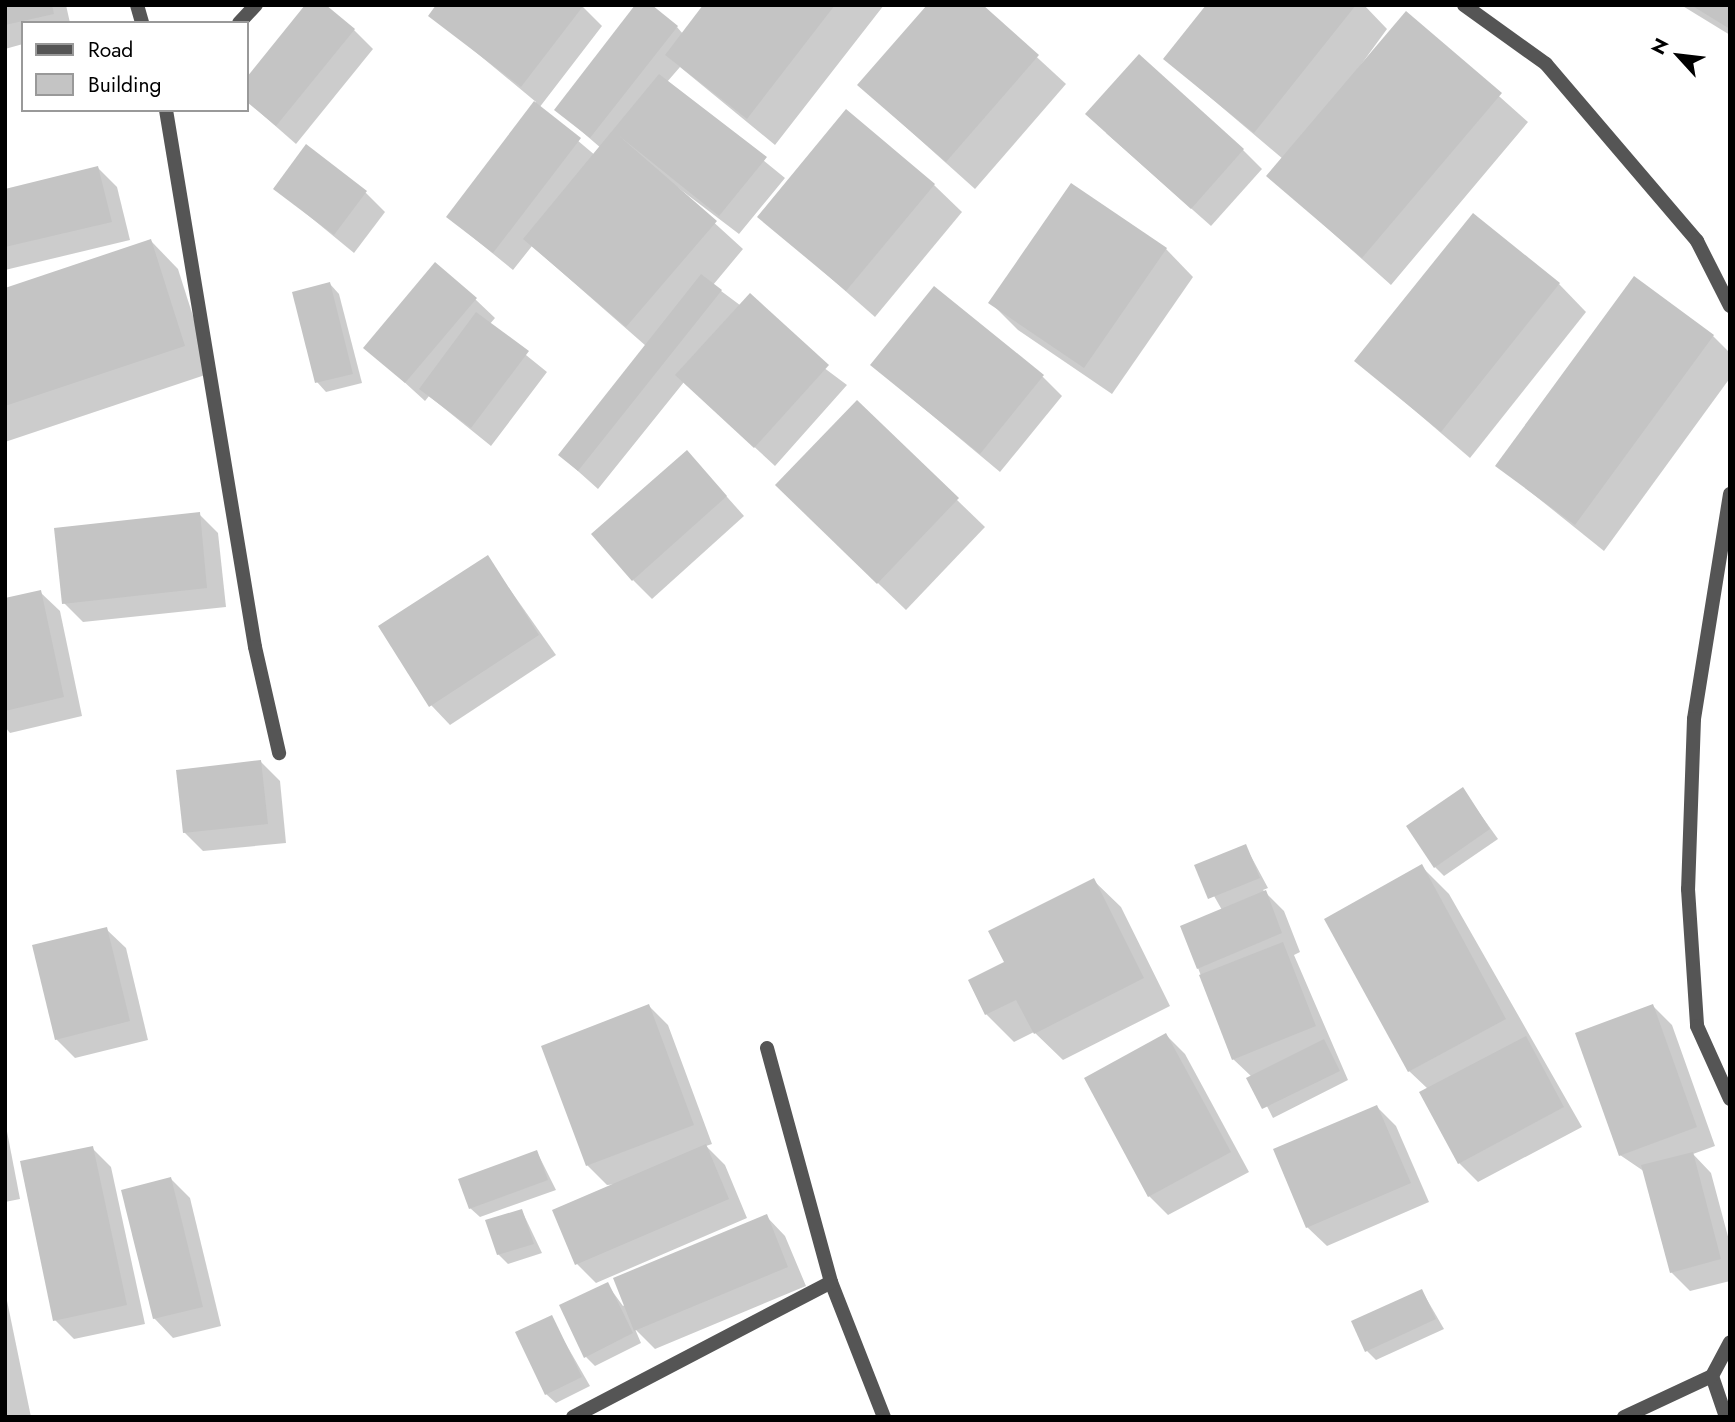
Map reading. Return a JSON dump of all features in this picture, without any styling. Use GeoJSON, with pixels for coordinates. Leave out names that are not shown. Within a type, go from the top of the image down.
{"type":"FeatureCollection","features":[{"type":"Feature","properties":{"kind":"street"},"geometry":{"type":"LineString","coordinates":[[241,21],[256,5]]}},
{"type":"Feature","properties":{"kind":"street"},"geometry":{"type":"LineString","coordinates":[[1470,7],[1546,64],[1625,154],[1697,241],[1730,306]]}},
{"type":"Feature","properties":{"kind":"street"},"geometry":{"type":"LineString","coordinates":[[166,112],[255,647],[279,753]]}},
{"type":"Feature","properties":{"kind":"street"},"geometry":{"type":"LineString","coordinates":[[1730,494],[1694,719],[1688,889],[1697,1026],[1730,1099]]}},
{"type":"Feature","properties":{"kind":"street"},"geometry":{"type":"LineString","coordinates":[[767,1048],[831,1282],[884,1417]]}},
{"type":"Feature","properties":{"kind":"street"},"geometry":{"type":"LineString","coordinates":[[573,1417],[831,1282]]}},
{"type":"Feature","properties":{"kind":"street"},"geometry":{"type":"LineString","coordinates":[[1624,1417],[1712,1376],[1730,1342]]}},
{"type":"Feature","properties":{"kind":"street"},"geometry":{"type":"LineString","coordinates":[[1712,1376],[1726,1417]]}},
{"type":"Feature","properties":{"kind":"building"},"geometry":{"type":"Polygon","coordinates":[[[5,5],[52,5],[54,14],[5,25],[5,5]]]}},
{"type":"Feature","properties":{"kind":"building"},"geometry":{"type":"Polygon","coordinates":[[[305,5],[326,5],[355,29],[276,126],[248,103],[248,76],[305,5]]]}},
{"type":"Feature","properties":{"kind":"building"},"geometry":{"type":"Polygon","coordinates":[[[436,5],[584,5],[521,87],[428,16],[436,5]]]}},
{"type":"Feature","properties":{"kind":"building"},"geometry":{"type":"Polygon","coordinates":[[[635,5],[652,5],[678,26],[590,138],[554,110],[635,5]]]}},
{"type":"Feature","properties":{"kind":"building"},"geometry":{"type":"Polygon","coordinates":[[[703,5],[835,5],[747,119],[665,55],[703,5]]]}},
{"type":"Feature","properties":{"kind":"building"},"geometry":{"type":"Polygon","coordinates":[[[927,5],[983,5],[1039,55],[946,162],[857,85],[927,5]]]}},
{"type":"Feature","properties":{"kind":"building"},"geometry":{"type":"Polygon","coordinates":[[[1206,5],[1356,5],[1254,133],[1163,59],[1206,5]]]}},
{"type":"Feature","properties":{"kind":"building"},"geometry":{"type":"Polygon","coordinates":[[[1691,5],[1730,5],[1730,29],[1691,5]]]}},
{"type":"Feature","properties":{"kind":"building"},"geometry":{"type":"Polygon","coordinates":[[[1406,11],[1502,93],[1362,258],[1266,176],[1406,11]]]}},
{"type":"Feature","properties":{"kind":"building"},"geometry":{"type":"Polygon","coordinates":[[[1139,54],[1244,149],[1191,209],[1085,114],[1139,54]]]}},
{"type":"Feature","properties":{"kind":"building"},"geometry":{"type":"Polygon","coordinates":[[[659,74],[767,157],[719,216],[618,135],[717,221],[626,327],[523,239],[659,74]]]}},
{"type":"Feature","properties":{"kind":"building"},"geometry":{"type":"Polygon","coordinates":[[[534,101],[581,138],[493,253],[446,217],[534,101]]]}},
{"type":"Feature","properties":{"kind":"building"},"geometry":{"type":"Polygon","coordinates":[[[846,109],[935,184],[846,291],[757,217],[846,109]]]}},
{"type":"Feature","properties":{"kind":"building"},"geometry":{"type":"Polygon","coordinates":[[[306,144],[367,191],[334,235],[273,189],[306,144]]]}},
{"type":"Feature","properties":{"kind":"building"},"geometry":{"type":"Polygon","coordinates":[[[98,166],[112,222],[5,247],[5,189],[98,166]]]}},
{"type":"Feature","properties":{"kind":"building"},"geometry":{"type":"Polygon","coordinates":[[[1071,183],[1167,248],[1084,368],[988,303],[1071,183]]]}},
{"type":"Feature","properties":{"kind":"building"},"geometry":{"type":"Polygon","coordinates":[[[1473,213],[1560,283],[1441,432],[1354,361],[1473,213]]]}},
{"type":"Feature","properties":{"kind":"building"},"geometry":{"type":"Polygon","coordinates":[[[151,239],[185,346],[5,406],[5,288],[151,239]]]}},
{"type":"Feature","properties":{"kind":"building"},"geometry":{"type":"Polygon","coordinates":[[[435,262],[477,298],[405,383],[363,348],[435,262]]]}},
{"type":"Feature","properties":{"kind":"building"},"geometry":{"type":"Polygon","coordinates":[[[701,274],[722,290],[578,471],[558,455],[701,274]]]}},
{"type":"Feature","properties":{"kind":"building"},"geometry":{"type":"Polygon","coordinates":[[[1634,276],[1714,335],[1575,525],[1495,466],[1634,276]]]}},
{"type":"Feature","properties":{"kind":"building"},"geometry":{"type":"Polygon","coordinates":[[[330,282],[353,374],[315,383],[292,292],[330,282]]]}},
{"type":"Feature","properties":{"kind":"building"},"geometry":{"type":"Polygon","coordinates":[[[934,286],[1044,375],[980,454],[870,365],[934,286]]]}},
{"type":"Feature","properties":{"kind":"building"},"geometry":{"type":"Polygon","coordinates":[[[750,293],[829,365],[754,448],[675,375],[750,293]]]}},
{"type":"Feature","properties":{"kind":"building"},"geometry":{"type":"Polygon","coordinates":[[[476,312],[529,351],[471,428],[419,389],[476,312]]]}},
{"type":"Feature","properties":{"kind":"building"},"geometry":{"type":"Polygon","coordinates":[[[857,400],[959,498],[877,584],[775,485],[857,400]]]}},
{"type":"Feature","properties":{"kind":"building"},"geometry":{"type":"Polygon","coordinates":[[[687,450],[727,496],[632,581],[591,534],[687,450]]]}},
{"type":"Feature","properties":{"kind":"building"},"geometry":{"type":"Polygon","coordinates":[[[200,512],[207,588],[62,604],[54,528],[200,512]]]}},
{"type":"Feature","properties":{"kind":"building"},"geometry":{"type":"Polygon","coordinates":[[[488,555],[539,635],[429,707],[378,626],[488,555]]]}},
{"type":"Feature","properties":{"kind":"building"},"geometry":{"type":"Polygon","coordinates":[[[41,590],[64,697],[5,711],[5,598],[41,590]]]}},
{"type":"Feature","properties":{"kind":"building"},"geometry":{"type":"Polygon","coordinates":[[[261,760],[268,824],[183,833],[176,770],[261,760]]]}},
{"type":"Feature","properties":{"kind":"building"},"geometry":{"type":"Polygon","coordinates":[[[1463,787],[1490,829],[1434,868],[1406,826],[1463,787]]]}},
{"type":"Feature","properties":{"kind":"building"},"geometry":{"type":"Polygon","coordinates":[[[1246,844],[1260,878],[1208,899],[1194,865],[1246,844]]]}},
{"type":"Feature","properties":{"kind":"building"},"geometry":{"type":"Polygon","coordinates":[[[1422,864],[1506,1019],[1408,1072],[1324,919],[1422,864]]]}},
{"type":"Feature","properties":{"kind":"building"},"geometry":{"type":"Polygon","coordinates":[[[1094,878],[1144,978],[1034,1034],[1016,1000],[985,1015],[968,980],[1004,962],[988,931],[1094,878]]]}},
{"type":"Feature","properties":{"kind":"building"},"geometry":{"type":"Polygon","coordinates":[[[1266,890],[1282,933],[1197,969],[1180,926],[1266,890]]]}},
{"type":"Feature","properties":{"kind":"building"},"geometry":{"type":"Polygon","coordinates":[[[107,927],[130,1021],[55,1040],[32,945],[107,927]]]}},
{"type":"Feature","properties":{"kind":"building"},"geometry":{"type":"Polygon","coordinates":[[[1283,942],[1316,1026],[1232,1060],[1199,975],[1283,942]]]}},
{"type":"Feature","properties":{"kind":"building"},"geometry":{"type":"Polygon","coordinates":[[[649,1004],[694,1125],[586,1166],[541,1046],[649,1004]]]}},
{"type":"Feature","properties":{"kind":"building"},"geometry":{"type":"Polygon","coordinates":[[[1653,1004],[1697,1127],[1619,1156],[1575,1033],[1653,1004]]]}},
{"type":"Feature","properties":{"kind":"building"},"geometry":{"type":"Polygon","coordinates":[[[1166,1033],[1231,1152],[1148,1197],[1084,1078],[1166,1033]]]}},
{"type":"Feature","properties":{"kind":"building"},"geometry":{"type":"Polygon","coordinates":[[[1526,1036],[1564,1107],[1458,1164],[1419,1092],[1526,1036]]]}},
{"type":"Feature","properties":{"kind":"building"},"geometry":{"type":"Polygon","coordinates":[[[1324,1039],[1340,1071],[1262,1109],[1246,1078],[1324,1039]]]}},
{"type":"Feature","properties":{"kind":"building"},"geometry":{"type":"Polygon","coordinates":[[[1377,1105],[1411,1183],[1306,1228],[1273,1149],[1377,1105]]]}},
{"type":"Feature","properties":{"kind":"building"},"geometry":{"type":"Polygon","coordinates":[[[706,1144],[729,1199],[575,1265],[552,1210],[706,1144]]]}},
{"type":"Feature","properties":{"kind":"building"},"geometry":{"type":"Polygon","coordinates":[[[93,1146],[127,1305],[53,1321],[20,1161],[93,1146]]]}},
{"type":"Feature","properties":{"kind":"building"},"geometry":{"type":"Polygon","coordinates":[[[537,1150],[548,1180],[469,1209],[458,1179],[537,1150]]]}},
{"type":"Feature","properties":{"kind":"building"},"geometry":{"type":"Polygon","coordinates":[[[1693,1152],[1721,1259],[1670,1273],[1641,1165],[1693,1152]]]}},
{"type":"Feature","properties":{"kind":"building"},"geometry":{"type":"Polygon","coordinates":[[[171,1177],[203,1307],[153,1319],[121,1190],[171,1177]]]}},
{"type":"Feature","properties":{"kind":"building"},"geometry":{"type":"Polygon","coordinates":[[[522,1209],[534,1244],[497,1255],[485,1220],[522,1209]]]}},
{"type":"Feature","properties":{"kind":"building"},"geometry":{"type":"Polygon","coordinates":[[[767,1214],[788,1267],[634,1331],[613,1278],[767,1214]]]}},
{"type":"Feature","properties":{"kind":"building"},"geometry":{"type":"Polygon","coordinates":[[[608,1282],[633,1333],[584,1358],[559,1305],[608,1282]]]}},
{"type":"Feature","properties":{"kind":"building"},"geometry":{"type":"Polygon","coordinates":[[[1422,1289],[1436,1319],[1365,1352],[1351,1321],[1422,1289]]]}},
{"type":"Feature","properties":{"kind":"building"},"geometry":{"type":"Polygon","coordinates":[[[552,1315],[582,1377],[545,1395],[515,1332],[552,1315]]]}}]}
